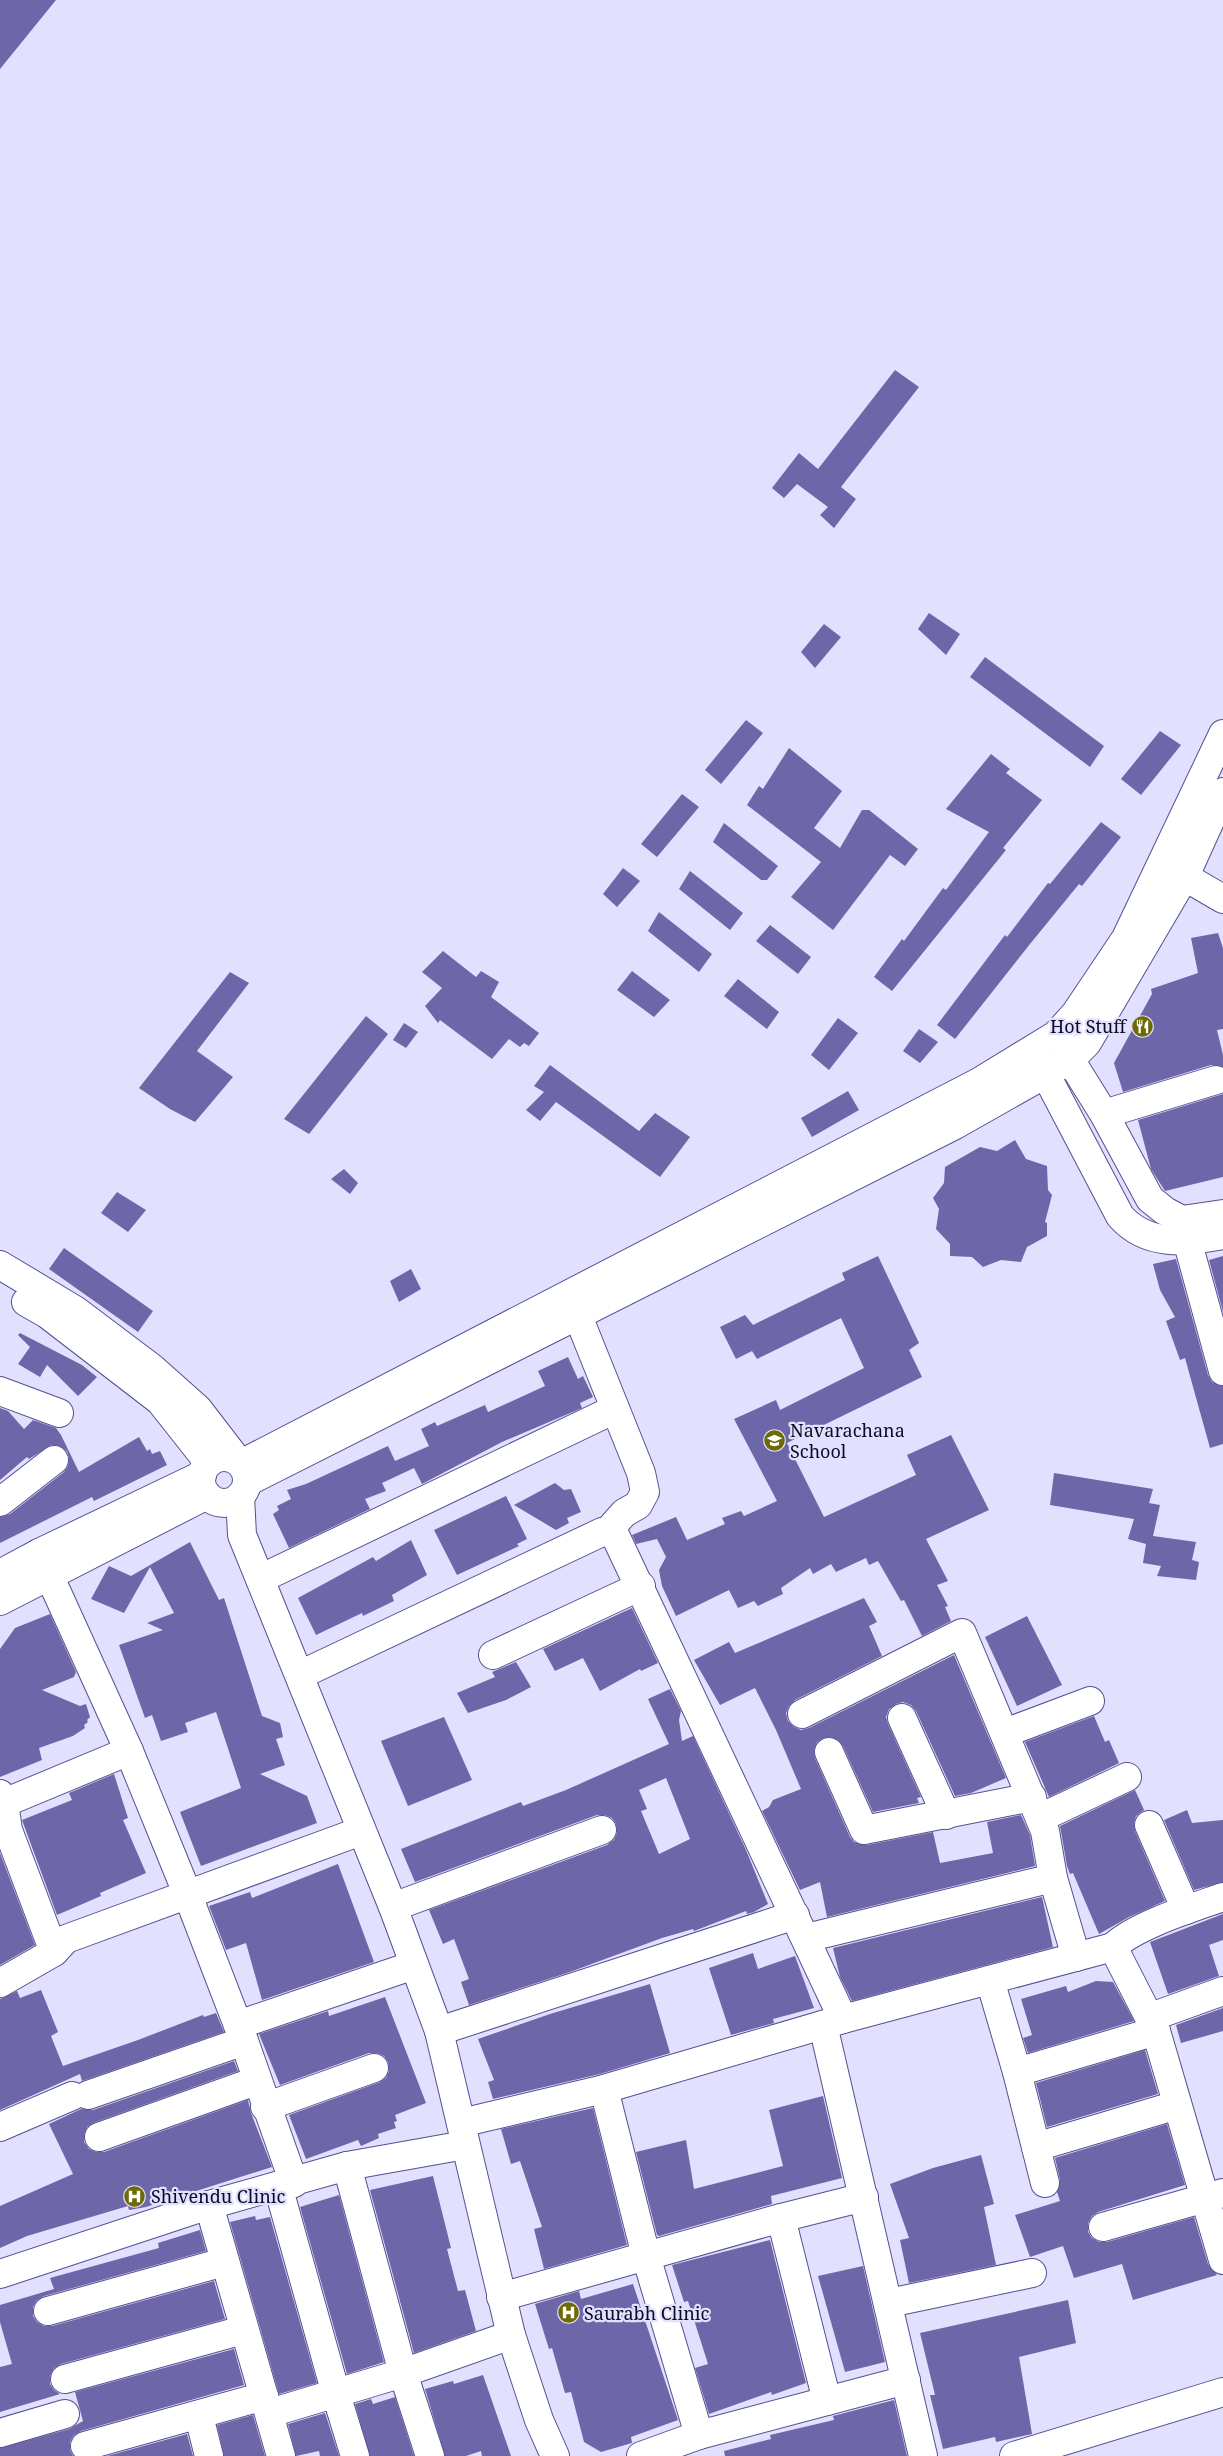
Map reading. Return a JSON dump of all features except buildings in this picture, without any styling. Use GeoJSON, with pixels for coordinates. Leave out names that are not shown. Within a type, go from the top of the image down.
{"type":"FeatureCollection","features":[{"type":"Feature","properties":{"kind":"street"},"geometry":{"type":"LineString","coordinates":[[208,1483],[227,1502],[242,1476],[676,1252],[979,1082],[1056,1035],[1075,1014],[1126,938],[1223,734]]}},
{"type":"Feature","properties":{"kind":"street"},"geometry":{"type":"LineString","coordinates":[[242,1476],[578,1316],[676,1252],[955,1125],[1070,1060],[1087,1043],[1185,876],[1223,792]]}},
{"type":"Feature","properties":{"kind":"street"},"geometry":{"type":"LineString","coordinates":[[1161,863],[1223,899]]}},
{"type":"Feature","properties":{"kind":"street"},"geometry":{"type":"LineString","coordinates":[[1056,1035],[1104,1114],[1150,1199],[1185,1231],[1223,1371]]}},
{"type":"Feature","properties":{"kind":"street"},"geometry":{"type":"LineString","coordinates":[[1030,1052],[1046,1075],[1124,1220],[1145,1236],[1185,1231],[1223,1236]]}},
{"type":"Feature","properties":{"kind":"street"},"geometry":{"type":"LineString","coordinates":[[1104,1114],[1216,1080]]}},
{"type":"Feature","properties":{"kind":"street"},"geometry":{"type":"LineString","coordinates":[[1185,1231],[1223,1214]]}},
{"type":"Feature","properties":{"kind":"street"},"geometry":{"type":"LineString","coordinates":[[0,1264],[75,1310],[152,1368],[198,1409],[242,1476],[242,1536],[393,1907],[439,2031],[511,2335],[539,2420],[555,2456]]}},
{"type":"Feature","properties":{"kind":"street"},"geometry":{"type":"LineString","coordinates":[[0,1286],[47,1314],[153,1395],[168,1409],[231,1528],[242,1536]]}},
{"type":"Feature","properties":{"kind":"street"},"geometry":{"type":"LineString","coordinates":[[300,1676],[593,1536],[608,1531],[624,1514],[638,1505],[645,1492],[641,1473],[578,1316]]}},
{"type":"Feature","properties":{"kind":"street"},"geometry":{"type":"LineString","coordinates":[[0,1391],[59,1413]]}},
{"type":"Feature","properties":{"kind":"street"},"geometry":{"type":"LineString","coordinates":[[260,1579],[615,1410]]}},
{"type":"Feature","properties":{"kind":"street"},"geometry":{"type":"LineString","coordinates":[[0,1574],[44,1564],[208,1483],[223,1457],[242,1476]]}},
{"type":"Feature","properties":{"kind":"street"},"geometry":{"type":"LineString","coordinates":[[0,1502],[54,1460]]}},
{"type":"Feature","properties":{"kind":"street"},"geometry":{"type":"LineString","coordinates":[[608,1531],[614,1533],[619,1539],[800,1927],[833,2022],[864,2197],[923,2456]]}},
{"type":"Feature","properties":{"kind":"street"},"geometry":{"type":"LineString","coordinates":[[0,1601],[44,1564]]}},
{"type":"Feature","properties":{"kind":"street"},"geometry":{"type":"LineString","coordinates":[[44,1564],[129,1751],[241,2033],[265,2107],[286,2184],[336,2394],[355,2456]]}},
{"type":"Feature","properties":{"kind":"street"},"geometry":{"type":"LineString","coordinates":[[493,1656],[641,1586]]}},
{"type":"Feature","properties":{"kind":"street"},"geometry":{"type":"LineString","coordinates":[[802,1714],[962,1633],[1045,1831],[1053,1878],[1076,1957]]}},
{"type":"Feature","properties":{"kind":"street"},"geometry":{"type":"LineString","coordinates":[[1005,1733],[1090,1701]]}},
{"type":"Feature","properties":{"kind":"street"},"geometry":{"type":"LineString","coordinates":[[902,1718],[946,1815]]}},
{"type":"Feature","properties":{"kind":"street"},"geometry":{"type":"LineString","coordinates":[[54,1952],[3,1815],[129,1751]]}},
{"type":"Feature","properties":{"kind":"street"},"geometry":{"type":"LineString","coordinates":[[829,1752],[864,1830],[946,1815],[1036,1807],[1127,1777]]}},
{"type":"Feature","properties":{"kind":"street"},"geometry":{"type":"LineString","coordinates":[[1149,1825],[1186,1910]]}},
{"type":"Feature","properties":{"kind":"street"},"geometry":{"type":"LineString","coordinates":[[393,1907],[602,1830]]}},
{"type":"Feature","properties":{"kind":"street"},"geometry":{"type":"LineString","coordinates":[[0,1984],[54,1952],[66,1939],[187,1893],[361,1831]]}},
{"type":"Feature","properties":{"kind":"street"},"geometry":{"type":"LineString","coordinates":[[439,2031],[800,1927],[1053,1878]]}},
{"type":"Feature","properties":{"kind":"street"},"geometry":{"type":"LineString","coordinates":[[0,2274],[209,2205],[463,2134],[604,2089],[833,2022],[1113,1947],[1123,1937],[1186,1910],[1223,1897]]}},
{"type":"Feature","properties":{"kind":"street"},"geometry":{"type":"LineString","coordinates":[[1113,1947],[1154,2024],[1176,2105],[1213,2195],[1223,2260]]}},
{"type":"Feature","properties":{"kind":"street"},"geometry":{"type":"LineString","coordinates":[[0,2126],[414,1965]]}},
{"type":"Feature","properties":{"kind":"street"},"geometry":{"type":"LineString","coordinates":[[990,1980],[1017,2072],[1045,2183]]}},
{"type":"Feature","properties":{"kind":"street"},"geometry":{"type":"LineString","coordinates":[[1017,2072],[1154,2024],[1223,1991]]}},
{"type":"Feature","properties":{"kind":"street"},"geometry":{"type":"LineString","coordinates":[[265,2107],[374,2068]]}},
{"type":"Feature","properties":{"kind":"street"},"geometry":{"type":"LineString","coordinates":[[99,2137],[256,2081]]}},
{"type":"Feature","properties":{"kind":"street"},"geometry":{"type":"LineString","coordinates":[[604,2089],[646,2256],[699,2435]]}},
{"type":"Feature","properties":{"kind":"street"},"geometry":{"type":"LineString","coordinates":[[1036,2147],[1176,2105]]}},
{"type":"Feature","properties":{"kind":"street"},"geometry":{"type":"LineString","coordinates":[[347,2166],[403,2373],[430,2456]]}},
{"type":"Feature","properties":{"kind":"street"},"geometry":{"type":"LineString","coordinates":[[1104,2227],[1213,2195]]}},
{"type":"Feature","properties":{"kind":"street"},"geometry":{"type":"LineString","coordinates":[[501,2297],[781,2218],[864,2197]]}},
{"type":"Feature","properties":{"kind":"street"},"geometry":{"type":"LineString","coordinates":[[209,2205],[243,2330],[267,2404],[281,2456]]}},
{"type":"Feature","properties":{"kind":"street"},"geometry":{"type":"LineString","coordinates":[[781,2218],[827,2401]]}},
{"type":"Feature","properties":{"kind":"street"},"geometry":{"type":"LineString","coordinates":[[48,2311],[224,2262]]}},
{"type":"Feature","properties":{"kind":"street"},"geometry":{"type":"LineString","coordinates":[[888,2303],[1032,2273]]}},
{"type":"Feature","properties":{"kind":"street"},"geometry":{"type":"LineString","coordinates":[[65,2379],[243,2330]]}},
{"type":"Feature","properties":{"kind":"street"},"geometry":{"type":"LineString","coordinates":[[85,2446],[123,2446],[199,2416],[336,2394],[403,2373],[511,2335]]}},
{"type":"Feature","properties":{"kind":"street"},"geometry":{"type":"LineString","coordinates":[[641,2456],[699,2435],[906,2380]]}},
{"type":"Feature","properties":{"kind":"street"},"geometry":{"type":"LineString","coordinates":[[1014,2456],[1223,2392]]}},
{"type":"Feature","properties":{"kind":"street"},"geometry":{"type":"LineString","coordinates":[[0,2433],[65,2414]]}},
{"type":"Feature","properties":{"kind":"street"},"geometry":{"type":"LineString","coordinates":[[199,2416],[209,2456]]}},
{"type":"Feature","properties":{"kind":"place","name":"Hot Stuff"},"geometry":{"type":"Point","coordinates":[1142,1026]}},
{"type":"Feature","properties":{"kind":"place","name":"Navarachana School"},"geometry":{"type":"Point","coordinates":[774,1440]}},
{"type":"Feature","properties":{"kind":"place","name":"Shivendu Clinic"},"geometry":{"type":"Point","coordinates":[135,2196]}},
{"type":"Feature","properties":{"kind":"place","name":"Saurabh Clinic"},"geometry":{"type":"Point","coordinates":[568,2313]}}]}
